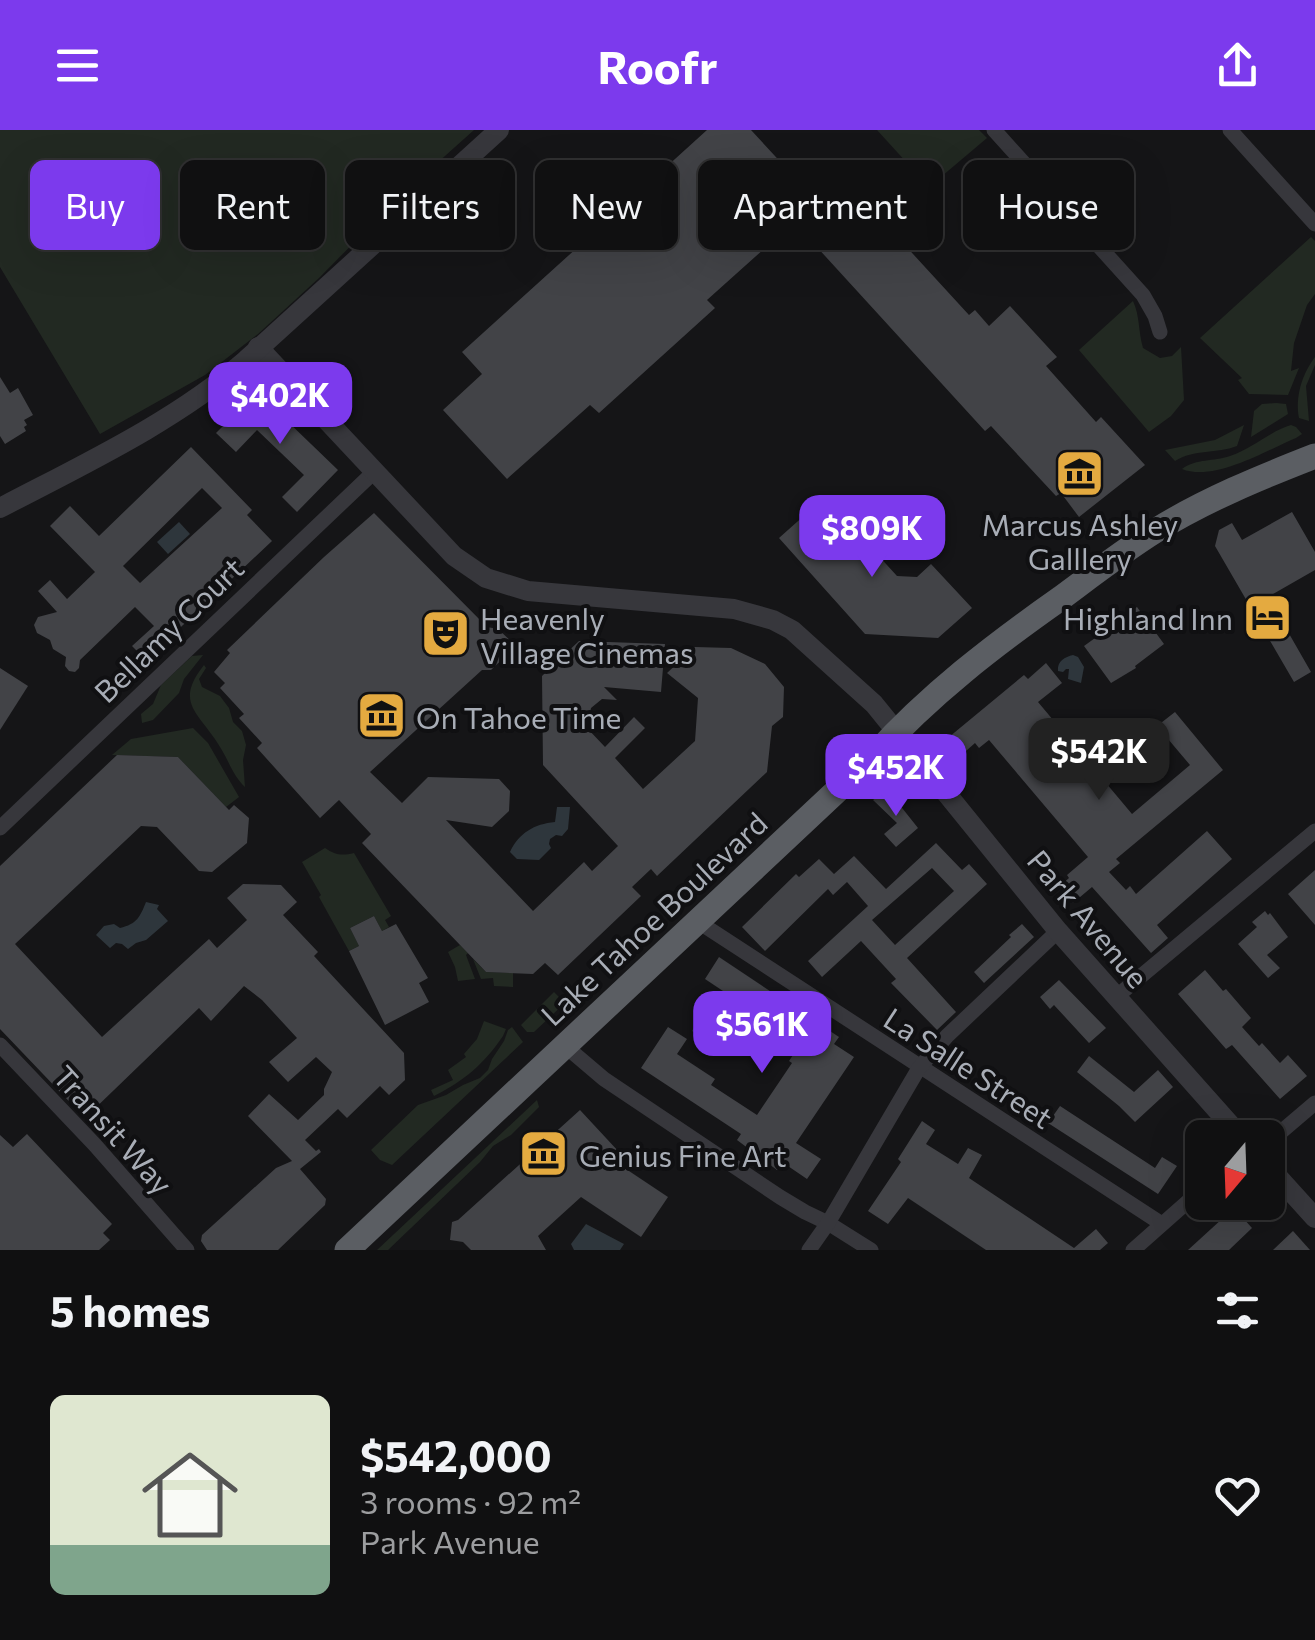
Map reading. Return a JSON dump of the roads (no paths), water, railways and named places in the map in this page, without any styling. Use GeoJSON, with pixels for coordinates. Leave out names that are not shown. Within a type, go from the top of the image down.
{"type":"FeatureCollection","features":[{"type":"Feature","properties":{"kind":"highway","name":"Lake Tahoe Boulevard"},"geometry":{"type":"LineString","coordinates":[[347,1250],[968,666],[1156,530],[1315,456]]}},
{"type":"Feature","properties":{"kind":"street"},"geometry":{"type":"LineString","coordinates":[[0,508],[206,392],[499,130]]}},
{"type":"Feature","properties":{"kind":"street"},"geometry":{"type":"LineString","coordinates":[[994,130],[1143,295],[1160,332]]}},
{"type":"Feature","properties":{"kind":"street"},"geometry":{"type":"LineString","coordinates":[[1230,130],[1315,224]]}},
{"type":"Feature","properties":{"kind":"street","name":"Park Avenue"},"geometry":{"type":"LineString","coordinates":[[258,347],[454,556],[486,578],[528,591],[716,606],[744,611],[792,630],[874,704],[1058,931],[1226,1120]]}},
{"type":"Feature","properties":{"kind":"street","name":"Bellamy Court"},"geometry":{"type":"LineString","coordinates":[[0,828],[375,471]]}},
{"type":"Feature","properties":{"kind":"street"},"geometry":{"type":"LineString","coordinates":[[1116,997],[1315,831]]}},
{"type":"Feature","properties":{"kind":"street","name":"La Salle Street"},"geometry":{"type":"LineString","coordinates":[[697,921],[1162,1224]]}},
{"type":"Feature","properties":{"kind":"street"},"geometry":{"type":"LineString","coordinates":[[809,1250],[920,1068],[947,1036],[1058,931]]}},
{"type":"Feature","properties":{"kind":"street","name":"Transit Way"},"geometry":{"type":"LineString","coordinates":[[0,1045],[187,1250]]}},
{"type":"Feature","properties":{"kind":"street"},"geometry":{"type":"LineString","coordinates":[[564,1045],[604,1079],[780,1196],[870,1250]]}},
{"type":"Feature","properties":{"kind":"street"},"geometry":{"type":"LineString","coordinates":[[1285,1128],[1315,1102]]}},
{"type":"Feature","properties":{"kind":"street"},"geometry":{"type":"LineString","coordinates":[[1285,1185],[1315,1218]]}},
{"type":"Feature","properties":{"kind":"street"},"geometry":{"type":"LineString","coordinates":[[1133,1250],[1185,1204]]}},
{"type":"Feature","properties":{"kind":"place","name":"Marcus Ashley Galllery"},"geometry":{"type":"Point","coordinates":[1080,474]}},
{"type":"Feature","properties":{"kind":"place","name":"Highland Inn"},"geometry":{"type":"Point","coordinates":[1268,617]}},
{"type":"Feature","properties":{"kind":"place","name":"Heavenly Village Cinemas"},"geometry":{"type":"Point","coordinates":[445,634]}},
{"type":"Feature","properties":{"kind":"place","name":"On Tahoe Time"},"geometry":{"type":"Point","coordinates":[381,716]}},
{"type":"Feature","properties":{"kind":"place","name":"Genius Fine Art"},"geometry":{"type":"Point","coordinates":[544,1154]}}]}
